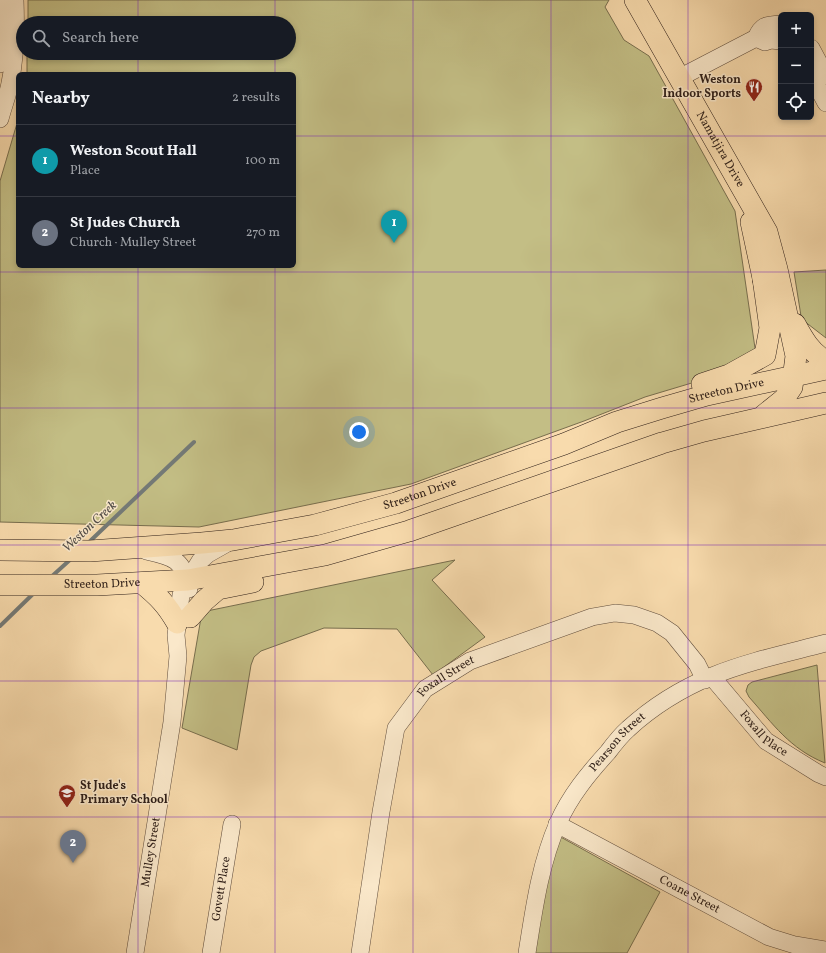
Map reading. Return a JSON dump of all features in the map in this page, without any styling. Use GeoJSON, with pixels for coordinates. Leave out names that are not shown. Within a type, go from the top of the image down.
{"type":"FeatureCollection","features":[{"type":"Feature","properties":{"kind":"main road","name":"Namatjira Drive"},"geometry":{"type":"LineString","coordinates":[[635,0],[767,232],[770,274],[796,356],[792,387],[784,399],[760,418]]}},
{"type":"Feature","properties":{"kind":"main road"},"geometry":{"type":"LineString","coordinates":[[770,274],[786,290],[795,325],[811,351],[826,361]]}},
{"type":"Feature","properties":{"kind":"main road"},"geometry":{"type":"LineString","coordinates":[[617,422],[646,401],[729,375],[765,355],[770,328],[770,274]]}},
{"type":"Feature","properties":{"kind":"main road","name":"Streeton Drive"},"geometry":{"type":"LineString","coordinates":[[0,550],[90,551],[133,549],[234,540],[315,525],[396,503],[564,444],[617,422],[707,396],[794,375],[826,369]]}},
{"type":"Feature","properties":{"kind":"main road"},"geometry":{"type":"LineString","coordinates":[[794,375],[800,385],[809,392],[826,395]]}},
{"type":"Feature","properties":{"kind":"main road","name":"Streeton Drive"},"geometry":{"type":"LineString","coordinates":[[0,584],[57,585],[142,583],[188,580],[325,556],[408,531],[662,443],[826,403]]}},
{"type":"Feature","properties":{"kind":"main road"},"geometry":{"type":"LineString","coordinates":[[142,583],[159,597],[169,609],[184,620],[218,589],[308,571],[325,556]]}},
{"type":"Feature","properties":{"kind":"street"},"geometry":{"type":"LineString","coordinates":[[0,119],[5,81],[14,54],[16,23],[15,0]]}},
{"type":"Feature","properties":{"kind":"street"},"geometry":{"type":"LineString","coordinates":[[0,1],[2,51],[0,64]]}},
{"type":"Feature","properties":{"kind":"street"},"geometry":{"type":"LineString","coordinates":[[679,78],[772,33]]}},
{"type":"Feature","properties":{"kind":"street"},"geometry":{"type":"LineString","coordinates":[[814,54],[826,76]]}},
{"type":"Feature","properties":{"kind":"street"},"geometry":{"type":"LineString","coordinates":[[814,81],[826,103]]}},
{"type":"Feature","properties":{"kind":"street","name":"Mulley Street"},"geometry":{"type":"LineString","coordinates":[[135,953],[172,722],[178,656],[185,644],[181,595],[188,580],[200,561],[208,554],[234,540]]}},
{"type":"Feature","properties":{"kind":"street"},"geometry":{"type":"LineString","coordinates":[[133,549],[169,556],[177,561],[188,580]]}},
{"type":"Feature","properties":{"kind":"street","name":"Foxall Street"},"geometry":{"type":"LineString","coordinates":[[360,953],[381,812],[396,728],[426,689],[470,661],[592,617],[615,613],[634,615],[657,623],[672,634],[709,678]]}},
{"type":"Feature","properties":{"kind":"street","name":"Pearson Street"},"geometry":{"type":"LineString","coordinates":[[527,953],[543,867],[557,824],[567,804],[584,778],[627,729],[657,706],[709,678],[807,647],[826,643]]}},
{"type":"Feature","properties":{"kind":"street","name":"Foxall Place"},"geometry":{"type":"LineString","coordinates":[[709,678],[766,741],[826,777]]}},
{"type":"Feature","properties":{"kind":"street","name":"Govett Place"},"geometry":{"type":"LineString","coordinates":[[211,953],[232,824]]}},
{"type":"Feature","properties":{"kind":"street","name":"Coane Street"},"geometry":{"type":"LineString","coordinates":[[557,824],[769,938],[795,945],[826,950]]}},
{"type":"Feature","properties":{"kind":"shaded area"},"geometry":{"type":"Polygon","coordinates":[[[28,0],[609,0],[605,7],[624,40],[649,56],[735,211],[756,355],[725,373],[645,397],[584,421],[411,484],[199,527],[0,522],[0,181],[16,127],[16,268],[296,268],[296,72],[27,72],[27,60],[296,60],[296,16],[28,16],[28,0]]]}},
{"type":"Feature","properties":{"kind":"shaded area"},"geometry":{"type":"Polygon","coordinates":[[[826,270],[826,338],[804,321],[801,316],[794,272],[826,270]]]}},
{"type":"Feature","properties":{"kind":"shaded area"},"geometry":{"type":"Polygon","coordinates":[[[455,560],[432,580],[485,637],[433,675],[397,629],[324,628],[261,651],[254,657],[251,665],[237,750],[182,728],[202,612],[455,560]]]}},
{"type":"Feature","properties":{"kind":"shaded area"},"geometry":{"type":"Polygon","coordinates":[[[817,665],[825,763],[802,751],[783,735],[749,697],[746,691],[748,685],[752,682],[817,665]]]}},
{"type":"Feature","properties":{"kind":"shaded area"},"geometry":{"type":"Polygon","coordinates":[[[557,835],[660,892],[627,953],[533,953],[557,835]]]}},
{"type":"Feature","properties":{"kind":"waterway","name":"Weston Creek"},"geometry":{"type":"LineString","coordinates":[[87,544],[194,442]]}},
{"type":"Feature","properties":{"kind":"waterway","name":"Weston Creek"},"geometry":{"type":"LineString","coordinates":[[50,578],[72,558]]}},
{"type":"Feature","properties":{"kind":"waterway","name":"Weston Creek"},"geometry":{"type":"LineString","coordinates":[[0,626],[35,592]]}},
{"type":"Feature","properties":{"kind":"place","name":"Weston Indoor Sports"},"geometry":{"type":"Point","coordinates":[754,102]}},
{"type":"Feature","properties":{"kind":"place","name":"Weston Scout Hall"},"geometry":{"type":"Point","coordinates":[394,243]}},
{"type":"Feature","properties":{"kind":"place","name":"St Jude's Primary School"},"geometry":{"type":"Point","coordinates":[67,808]}},
{"type":"Feature","properties":{"kind":"place","name":"St Judes Church"},"geometry":{"type":"Point","coordinates":[73,863]}}]}
